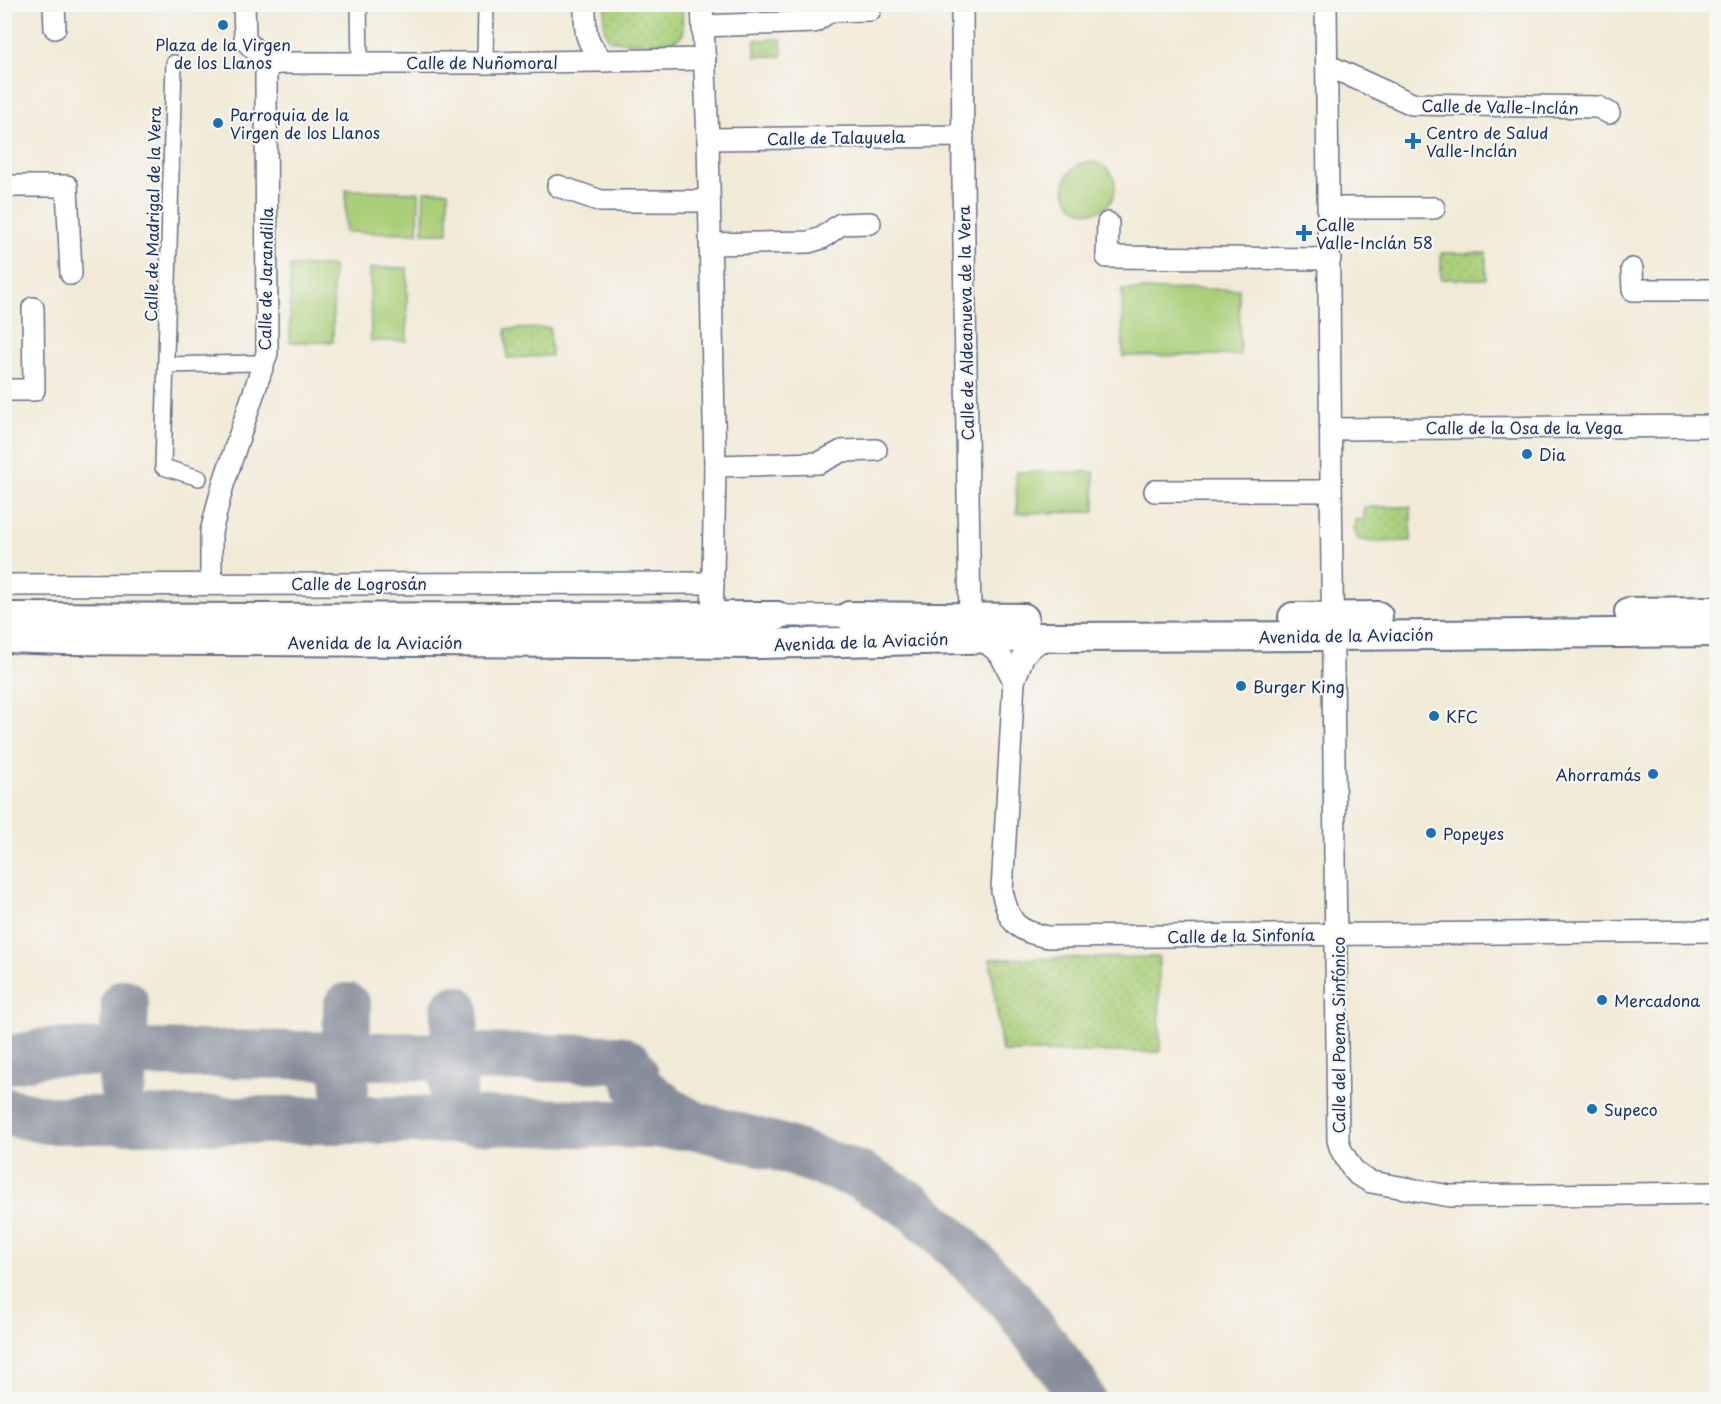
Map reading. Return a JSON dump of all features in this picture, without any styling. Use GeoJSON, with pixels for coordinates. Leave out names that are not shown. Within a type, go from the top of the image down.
{"type":"FeatureCollection","features":[{"type":"Feature","properties":{"kind":"main road","name":"Avenida de la Aviación"},"geometry":{"type":"LineString","coordinates":[[849,616],[1045,637],[1716,611]]}},
{"type":"Feature","properties":{"kind":"main road","name":"Avenida de la Aviación"},"geometry":{"type":"LineString","coordinates":[[4,617],[777,616]]}},
{"type":"Feature","properties":{"kind":"main road","name":"Avenida de la Aviación"},"geometry":{"type":"LineString","coordinates":[[4,638],[711,644],[975,628],[1334,626],[1716,632]]}},
{"type":"Feature","properties":{"kind":"street"},"geometry":{"type":"LineString","coordinates":[[54,4],[55,28]]}},
{"type":"Feature","properties":{"kind":"street"},"geometry":{"type":"LineString","coordinates":[[244,4],[245,37],[268,70]]}},
{"type":"Feature","properties":{"kind":"street"},"geometry":{"type":"LineString","coordinates":[[359,4],[360,63]]}},
{"type":"Feature","properties":{"kind":"street"},"geometry":{"type":"LineString","coordinates":[[485,63],[486,4]]}},
{"type":"Feature","properties":{"kind":"street"},"geometry":{"type":"LineString","coordinates":[[585,4],[588,42],[603,61]]}},
{"type":"Feature","properties":{"kind":"street"},"geometry":{"type":"LineString","coordinates":[[702,4],[711,244],[715,466],[711,644]]}},
{"type":"Feature","properties":{"kind":"street"},"geometry":{"type":"LineString","coordinates":[[1326,4],[1334,626]]}},
{"type":"Feature","properties":{"kind":"street","name":"Calle de Aldeanueva de la Vera"},"geometry":{"type":"LineString","coordinates":[[968,6],[963,136],[975,628]]}},
{"type":"Feature","properties":{"kind":"street"},"geometry":{"type":"LineString","coordinates":[[704,26],[814,22],[830,11],[870,10]]}},
{"type":"Feature","properties":{"kind":"street","name":"Calle de Nuñomoral"},"geometry":{"type":"LineString","coordinates":[[268,70],[285,63],[485,63],[705,59]]}},
{"type":"Feature","properties":{"kind":"street","name":"Calle de Madrigal de la Vera"},"geometry":{"type":"LineString","coordinates":[[174,63],[164,467],[199,478]]}},
{"type":"Feature","properties":{"kind":"street","name":"Calle de Valle-Inclán"},"geometry":{"type":"LineString","coordinates":[[1327,65],[1412,104],[1598,107],[1609,113]]}},
{"type":"Feature","properties":{"kind":"street","name":"Calle de Jarandilla"},"geometry":{"type":"LineString","coordinates":[[211,583],[212,532],[223,485],[267,353],[268,70]]}},
{"type":"Feature","properties":{"kind":"street","name":"Calle de Talayuela"},"geometry":{"type":"LineString","coordinates":[[708,139],[963,136]]}},
{"type":"Feature","properties":{"kind":"street"},"geometry":{"type":"LineString","coordinates":[[4,186],[68,186],[71,274]]}},
{"type":"Feature","properties":{"kind":"street"},"geometry":{"type":"LineString","coordinates":[[558,186],[601,201],[709,201]]}},
{"type":"Feature","properties":{"kind":"street"},"geometry":{"type":"LineString","coordinates":[[1329,208],[1434,208]]}},
{"type":"Feature","properties":{"kind":"street"},"geometry":{"type":"LineString","coordinates":[[711,244],[809,242],[822,238],[844,223],[870,223]]}},
{"type":"Feature","properties":{"kind":"street"},"geometry":{"type":"LineString","coordinates":[[1108,223],[1107,257],[1330,259]]}},
{"type":"Feature","properties":{"kind":"street"},"geometry":{"type":"LineString","coordinates":[[1632,269],[1633,290],[1716,290]]}},
{"type":"Feature","properties":{"kind":"street"},"geometry":{"type":"LineString","coordinates":[[4,390],[34,390],[33,308]]}},
{"type":"Feature","properties":{"kind":"street"},"geometry":{"type":"LineString","coordinates":[[167,365],[253,363]]}},
{"type":"Feature","properties":{"kind":"street","name":"Calle de la Osa de la Vega"},"geometry":{"type":"LineString","coordinates":[[1332,429],[1716,426]]}},
{"type":"Feature","properties":{"kind":"street"},"geometry":{"type":"LineString","coordinates":[[715,466],[819,463],[842,451],[876,450]]}},
{"type":"Feature","properties":{"kind":"street"},"geometry":{"type":"LineString","coordinates":[[1155,491],[1331,491]]}},
{"type":"Feature","properties":{"kind":"street","name":"Calle de Logrosán"},"geometry":{"type":"LineString","coordinates":[[4,585],[712,583]]}},
{"type":"Feature","properties":{"kind":"street","name":"Avenida de la Aviación"},"geometry":{"type":"LineString","coordinates":[[777,616],[849,616]]}},
{"type":"Feature","properties":{"kind":"street","name":"Calle del Poema Sinfónico"},"geometry":{"type":"LineString","coordinates":[[1334,626],[1338,1140],[1345,1159],[1358,1175],[1371,1182],[1450,1196],[1716,1193]]}},
{"type":"Feature","properties":{"kind":"street"},"geometry":{"type":"LineString","coordinates":[[975,628],[1000,654],[1014,681]]}},
{"type":"Feature","properties":{"kind":"street","name":"Calle de la Sinfonía"},"geometry":{"type":"LineString","coordinates":[[1045,637],[1024,654],[1014,681],[1002,891],[1006,909],[1016,926],[1030,934],[1048,937],[1716,931]]}},
{"type":"Feature","properties":{"kind":"green space"},"geometry":{"type":"Polygon","coordinates":[[[605,5],[682,5],[683,34],[675,40],[662,42],[610,40],[604,28],[605,5]]]}},
{"type":"Feature","properties":{"kind":"green space"},"geometry":{"type":"Polygon","coordinates":[[[781,39],[782,56],[755,56],[755,40],[781,39]]]}},
{"type":"Feature","properties":{"kind":"green space"},"geometry":{"type":"Polygon","coordinates":[[[1085,162],[1095,162],[1108,169],[1115,182],[1115,192],[1108,205],[1095,212],[1085,212],[1076,208],[1069,201],[1065,192],[1065,182],[1069,173],[1076,166],[1085,162]]]}},
{"type":"Feature","properties":{"kind":"green space"},"geometry":{"type":"Polygon","coordinates":[[[346,190],[419,192],[418,233],[345,232],[346,190]]]}},
{"type":"Feature","properties":{"kind":"green space"},"geometry":{"type":"Polygon","coordinates":[[[424,191],[448,191],[448,233],[423,233],[424,191]]]}},
{"type":"Feature","properties":{"kind":"green space"},"geometry":{"type":"Polygon","coordinates":[[[1441,253],[1486,253],[1486,279],[1441,279],[1441,253]]]}},
{"type":"Feature","properties":{"kind":"green space"},"geometry":{"type":"Polygon","coordinates":[[[290,266],[333,266],[333,342],[290,342],[290,266]]]}},
{"type":"Feature","properties":{"kind":"green space"},"geometry":{"type":"Polygon","coordinates":[[[370,268],[407,268],[407,341],[371,341],[370,268]]]}},
{"type":"Feature","properties":{"kind":"green space"},"geometry":{"type":"Polygon","coordinates":[[[1239,289],[1240,355],[1123,356],[1122,290],[1239,289]]]}},
{"type":"Feature","properties":{"kind":"green space"},"geometry":{"type":"Polygon","coordinates":[[[550,328],[551,356],[507,358],[506,329],[550,328]]]}},
{"type":"Feature","properties":{"kind":"green space"},"geometry":{"type":"Polygon","coordinates":[[[1016,472],[1094,472],[1095,512],[1017,513],[1016,472]]]}},
{"type":"Feature","properties":{"kind":"green space"},"geometry":{"type":"Polygon","coordinates":[[[1364,507],[1411,507],[1411,541],[1373,542],[1358,539],[1354,528],[1355,520],[1364,520],[1364,507]]]}},
{"type":"Feature","properties":{"kind":"green space"},"geometry":{"type":"Polygon","coordinates":[[[1159,957],[1160,1052],[1002,1052],[990,959],[1159,957]]]}},
{"type":"Feature","properties":{"kind":"taxiway"},"geometry":{"type":"LineString","coordinates":[[122,1084],[125,1003]]}},
{"type":"Feature","properties":{"kind":"taxiway"},"geometry":{"type":"LineString","coordinates":[[345,1089],[347,1007]]}},
{"type":"Feature","properties":{"kind":"taxiway"},"geometry":{"type":"LineString","coordinates":[[453,1089],[455,1009]]}},
{"type":"Feature","properties":{"kind":"taxiway"},"geometry":{"type":"LineString","coordinates":[[4,1061],[46,1052],[619,1059],[629,1064],[638,1087],[677,1116],[697,1126],[778,1147],[861,1176],[912,1206],[960,1249],[1012,1302],[1072,1381],[1082,1400]]}},
{"type":"Feature","properties":{"kind":"taxiway"},"geometry":{"type":"LineString","coordinates":[[4,1111],[46,1120],[453,1120],[697,1126]]}},
{"type":"Feature","properties":{"kind":"place","name":"Plaza de la Virgen de los Llanos"},"geometry":{"type":"Point","coordinates":[223,25]}},
{"type":"Feature","properties":{"kind":"place","name":"Parroquia de la Virgen de los Llanos"},"geometry":{"type":"Point","coordinates":[218,123]}},
{"type":"Feature","properties":{"kind":"place","name":"Centro de Salud Valle-Inclán"},"geometry":{"type":"Point","coordinates":[1413,141]}},
{"type":"Feature","properties":{"kind":"place","name":"Calle Valle-Inclán 58"},"geometry":{"type":"Point","coordinates":[1304,233]}},
{"type":"Feature","properties":{"kind":"place","name":"Dia"},"geometry":{"type":"Point","coordinates":[1527,454]}},
{"type":"Feature","properties":{"kind":"place","name":"Burger King"},"geometry":{"type":"Point","coordinates":[1241,686]}},
{"type":"Feature","properties":{"kind":"place","name":"KFC"},"geometry":{"type":"Point","coordinates":[1434,716]}},
{"type":"Feature","properties":{"kind":"place","name":"Ahorramás"},"geometry":{"type":"Point","coordinates":[1653,774]}},
{"type":"Feature","properties":{"kind":"place","name":"Popeyes"},"geometry":{"type":"Point","coordinates":[1431,833]}},
{"type":"Feature","properties":{"kind":"place","name":"Mercadona"},"geometry":{"type":"Point","coordinates":[1602,1000]}},
{"type":"Feature","properties":{"kind":"place","name":"Supeco"},"geometry":{"type":"Point","coordinates":[1592,1109]}}]}
